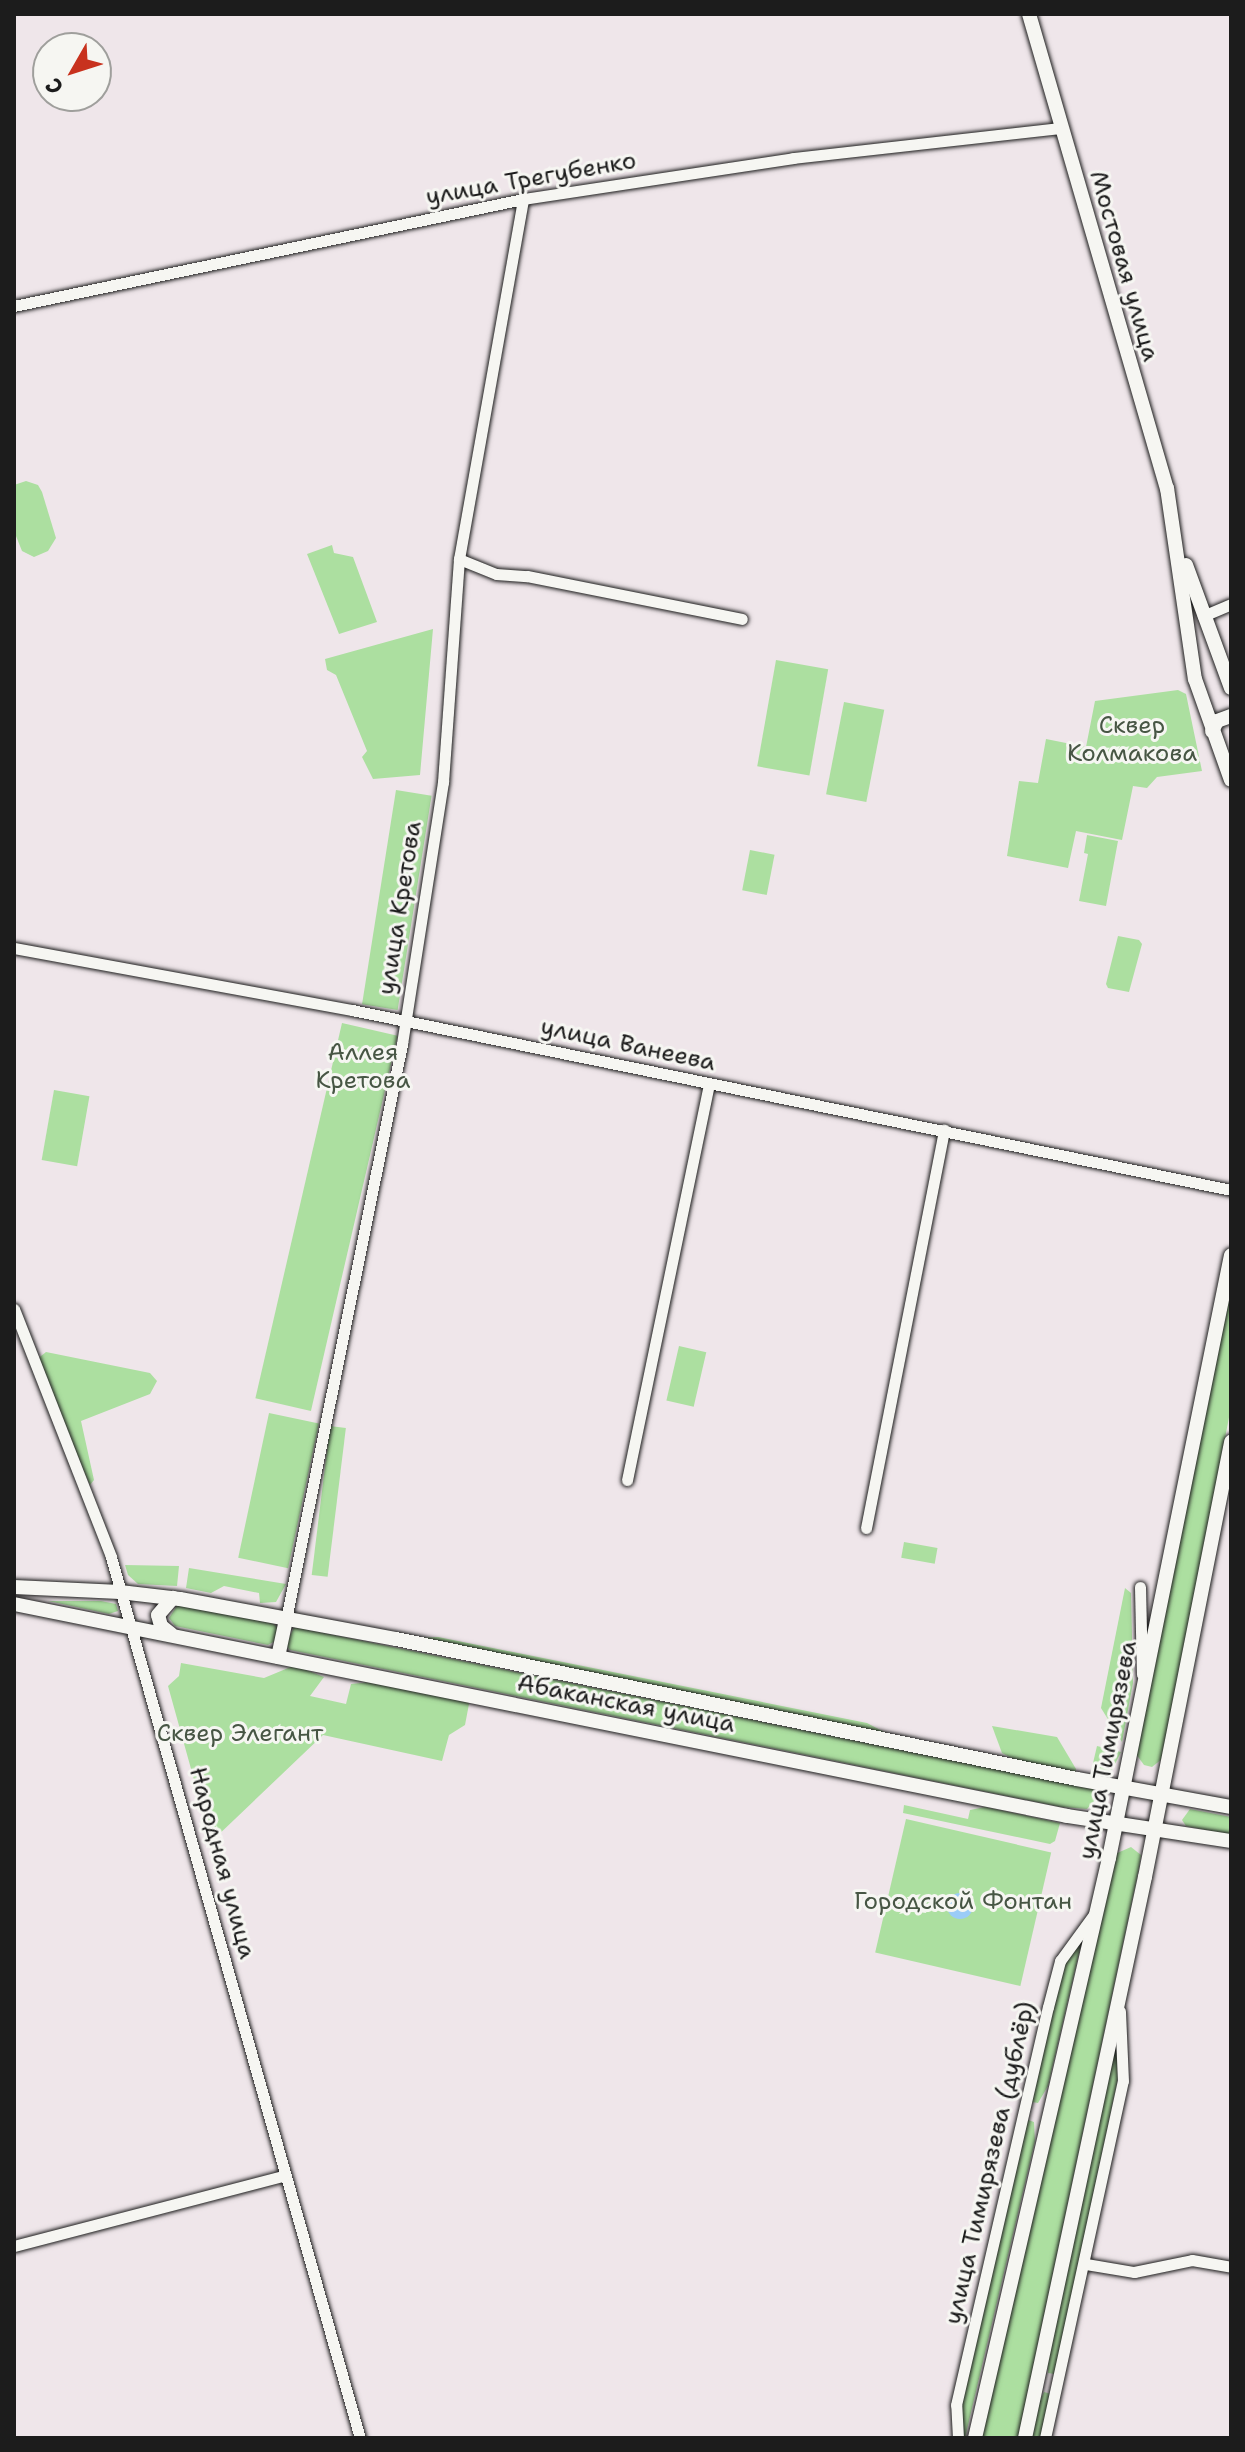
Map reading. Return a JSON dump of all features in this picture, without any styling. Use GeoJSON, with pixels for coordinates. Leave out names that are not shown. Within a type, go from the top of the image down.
{"type":"FeatureCollection","features":[{"type":"Feature","properties":{"kind":"main road","name":"Мостовая улица"},"geometry":{"type":"LineString","coordinates":[[1029,14],[1167,488],[1174,530]]}},
{"type":"Feature","properties":{"kind":"main road"},"geometry":{"type":"LineString","coordinates":[[1174,530],[1231,688]]}},
{"type":"Feature","properties":{"kind":"main road"},"geometry":{"type":"LineString","coordinates":[[1174,530],[1195,679],[1231,780]]}},
{"type":"Feature","properties":{"kind":"main road"},"geometry":{"type":"LineString","coordinates":[[1212,731],[1217,721],[1231,716]]}},
{"type":"Feature","properties":{"kind":"main road","name":"улица Тимирязева"},"geometry":{"type":"LineString","coordinates":[[975,2438],[1098,1909],[1231,1255]]}},
{"type":"Feature","properties":{"kind":"main road"},"geometry":{"type":"LineString","coordinates":[[1025,2438],[1162,1795],[1231,1441]]}},
{"type":"Feature","properties":{"kind":"main road","name":"Абаканская улица"},"geometry":{"type":"LineString","coordinates":[[14,1587],[173,1598],[1122,1788],[1231,1807]]}},
{"type":"Feature","properties":{"kind":"main road"},"geometry":{"type":"LineString","coordinates":[[172,1635],[161,1626],[158,1615],[173,1598]]}},
{"type":"Feature","properties":{"kind":"main road","name":"Абаканская улица"},"geometry":{"type":"LineString","coordinates":[[14,1604],[1116,1823],[1231,1841]]}},
{"type":"Feature","properties":{"kind":"main road"},"geometry":{"type":"LineString","coordinates":[[278,1657],[286,1619]]}},
{"type":"Feature","properties":{"kind":"street","name":"улица Трегубенко"},"geometry":{"type":"LineString","coordinates":[[14,306],[523,199],[793,158],[1061,128]]}},
{"type":"Feature","properties":{"kind":"street","name":"улица Кретова"},"geometry":{"type":"LineString","coordinates":[[286,1619],[404,1021],[443,782],[459,559],[523,199]]}},
{"type":"Feature","properties":{"kind":"street"},"geometry":{"type":"LineString","coordinates":[[459,559],[496,574],[527,576],[742,619]]}},
{"type":"Feature","properties":{"kind":"street"},"geometry":{"type":"LineString","coordinates":[[1203,616],[1231,604]]}},
{"type":"Feature","properties":{"kind":"street","name":"улица Ванеева"},"geometry":{"type":"LineString","coordinates":[[14,948],[404,1021],[1231,1190]]}},
{"type":"Feature","properties":{"kind":"street"},"geometry":{"type":"LineString","coordinates":[[627,1480],[709,1084]]}},
{"type":"Feature","properties":{"kind":"street"},"geometry":{"type":"LineString","coordinates":[[866,1528],[944,1130]]}},
{"type":"Feature","properties":{"kind":"street","name":"Народная улица"},"geometry":{"type":"LineString","coordinates":[[14,1309],[111,1557],[283,2176],[360,2438]]}},
{"type":"Feature","properties":{"kind":"street"},"geometry":{"type":"LineString","coordinates":[[1140,1587],[1143,1687]]}},
{"type":"Feature","properties":{"kind":"street","name":"улица Тимирязева (дублёр)"},"geometry":{"type":"LineString","coordinates":[[958,2438],[956,2405],[1060,1961],[1098,1909]]}},
{"type":"Feature","properties":{"kind":"street"},"geometry":{"type":"LineString","coordinates":[[1045,2438],[1086,2264],[1123,2081],[1120,1994]]}},
{"type":"Feature","properties":{"kind":"street"},"geometry":{"type":"LineString","coordinates":[[14,2246],[283,2176]]}},
{"type":"Feature","properties":{"kind":"street"},"geometry":{"type":"LineString","coordinates":[[1086,2264],[1134,2272],[1192,2260],[1231,2267]]}},
{"type":"Feature","properties":{"kind":"green space"},"geometry":{"type":"Polygon","coordinates":[[[26,481],[38,485],[42,492],[56,538],[48,551],[34,557],[22,551],[14,531],[14,485],[26,481]]]}},
{"type":"Feature","properties":{"kind":"green space"},"geometry":{"type":"Polygon","coordinates":[[[332,545],[334,553],[353,557],[377,622],[339,634],[307,554],[332,545]]]}},
{"type":"Feature","properties":{"kind":"green space"},"geometry":{"type":"Polygon","coordinates":[[[433,629],[420,775],[373,779],[362,757],[367,751],[336,675],[327,670],[325,659],[433,629]]]}},
{"type":"Feature","properties":{"kind":"green space"},"geometry":{"type":"Polygon","coordinates":[[[776,660],[828,669],[809,776],[757,766],[776,660]]]}},
{"type":"Feature","properties":{"kind":"green space","name":"Сквер Колмакова"},"geometry":{"type":"Polygon","coordinates":[[[1178,690],[1186,694],[1202,771],[1157,777],[1147,788],[1133,786],[1122,840],[1076,831],[1068,868],[1007,856],[1019,781],[1038,783],[1046,739],[1086,747],[1095,701],[1178,690]]]}},
{"type":"Feature","properties":{"kind":"green space"},"geometry":{"type":"Polygon","coordinates":[[[844,702],[884,710],[866,802],[826,794],[844,702]]]}},
{"type":"Feature","properties":{"kind":"green space"},"geometry":{"type":"Polygon","coordinates":[[[396,790],[432,796],[398,1010],[362,1004],[396,790]]]}},
{"type":"Feature","properties":{"kind":"green space"},"geometry":{"type":"Polygon","coordinates":[[[1087,835],[1118,841],[1106,906],[1079,901],[1088,854],[1084,853],[1087,835]]]}},
{"type":"Feature","properties":{"kind":"green space"},"geometry":{"type":"Polygon","coordinates":[[[750,850],[775,855],[767,895],[742,890],[750,850]]]}},
{"type":"Feature","properties":{"kind":"green space"},"geometry":{"type":"Polygon","coordinates":[[[1118,936],[1139,940],[1142,944],[1129,992],[1108,988],[1106,984],[1118,936]]]}},
{"type":"Feature","properties":{"kind":"green space","name":"Аллея Кретова"},"geometry":{"type":"Polygon","coordinates":[[[342,1023],[398,1036],[311,1411],[255,1398],[342,1023]]]}},
{"type":"Feature","properties":{"kind":"green space"},"geometry":{"type":"Polygon","coordinates":[[[54,1090],[89,1096],[77,1166],[42,1160],[54,1090]]]}},
{"type":"Feature","properties":{"kind":"green space"},"geometry":{"type":"Polygon","coordinates":[[[1231,1285],[1231,1407],[1165,1750],[1162,1759],[1152,1767],[1144,1765],[1136,1754],[1231,1285]]]}},
{"type":"Feature","properties":{"kind":"green space"},"geometry":{"type":"Polygon","coordinates":[[[679,1346],[706,1352],[694,1407],[666,1401],[679,1346]]]}},
{"type":"Feature","properties":{"kind":"green space"},"geometry":{"type":"Polygon","coordinates":[[[46,1352],[150,1373],[157,1381],[150,1394],[81,1421],[94,1480],[90,1485],[36,1360],[46,1352]]]}},
{"type":"Feature","properties":{"kind":"green space"},"geometry":{"type":"Polygon","coordinates":[[[269,1413],[319,1424],[288,1568],[238,1558],[269,1413]]]}},
{"type":"Feature","properties":{"kind":"green space"},"geometry":{"type":"Polygon","coordinates":[[[330,1426],[346,1428],[328,1577],[312,1575],[330,1426]]]}},
{"type":"Feature","properties":{"kind":"green space"},"geometry":{"type":"Polygon","coordinates":[[[904,1542],[937,1548],[935,1564],[901,1558],[904,1542]]]}},
{"type":"Feature","properties":{"kind":"green space"},"geometry":{"type":"Polygon","coordinates":[[[125,1565],[179,1566],[177,1586],[138,1584],[128,1575],[125,1565]]]}},
{"type":"Feature","properties":{"kind":"green space"},"geometry":{"type":"Polygon","coordinates":[[[189,1568],[286,1584],[276,1602],[260,1603],[259,1593],[224,1586],[211,1593],[186,1588],[189,1568]]]}},
{"type":"Feature","properties":{"kind":"green space"},"geometry":{"type":"Polygon","coordinates":[[[1125,1588],[1131,1593],[1133,1683],[1122,1742],[1101,1708],[1125,1588]]]}},
{"type":"Feature","properties":{"kind":"green space"},"geometry":{"type":"Polygon","coordinates":[[[48,1601],[101,1601],[116,1604],[118,1611],[109,1614],[48,1601]]]}},
{"type":"Feature","properties":{"kind":"green space"},"geometry":{"type":"Polygon","coordinates":[[[178,1604],[273,1623],[278,1628],[275,1641],[268,1645],[175,1626],[169,1618],[178,1604]]]}},
{"type":"Feature","properties":{"kind":"green space"},"geometry":{"type":"Polygon","coordinates":[[[294,1627],[1093,1789],[1098,1797],[1087,1809],[1061,1807],[290,1650],[286,1645],[294,1627]]]}},
{"type":"Feature","properties":{"kind":"green space"},"geometry":{"type":"Polygon","coordinates":[[[438,1637],[867,1723],[888,1734],[420,1638],[438,1637]]]}},
{"type":"Feature","properties":{"kind":"green space","name":"Сквер Элегант"},"geometry":{"type":"Polygon","coordinates":[[[181,1663],[264,1678],[293,1666],[324,1677],[310,1696],[346,1704],[351,1684],[370,1682],[467,1701],[469,1704],[465,1725],[449,1735],[442,1761],[323,1735],[214,1839],[208,1830],[168,1686],[179,1676],[181,1663]]]}},
{"type":"Feature","properties":{"kind":"green space"},"geometry":{"type":"Polygon","coordinates":[[[992,1726],[1057,1737],[1076,1769],[1075,1773],[1017,1761],[1002,1753],[992,1726]]]}},
{"type":"Feature","properties":{"kind":"green space"},"geometry":{"type":"Polygon","coordinates":[[[1097,1746],[1121,1752],[1112,1770],[1090,1776],[1097,1746]]]}},
{"type":"Feature","properties":{"kind":"green space"},"geometry":{"type":"Polygon","coordinates":[[[904,1805],[968,1819],[970,1810],[985,1807],[1060,1823],[1055,1841],[1050,1844],[903,1813],[904,1805]]]}},
{"type":"Feature","properties":{"kind":"green space"},"geometry":{"type":"Polygon","coordinates":[[[1190,1809],[1231,1817],[1231,1835],[1186,1826],[1182,1820],[1190,1809]]]}},
{"type":"Feature","properties":{"kind":"green space","name":"Городской Фонтан"},"geometry":{"type":"Polygon","coordinates":[[[906,1819],[1051,1853],[1020,1986],[875,1952],[906,1819]]]}},
{"type":"Feature","properties":{"kind":"green space"},"geometry":{"type":"Polygon","coordinates":[[[1131,1847],[1141,1855],[1139,1868],[1018,2438],[980,2438],[1115,1854],[1131,1847]]]}},
{"type":"Feature","properties":{"kind":"green space"},"geometry":{"type":"Polygon","coordinates":[[[1083,1936],[1048,2086],[1038,2103],[1032,2102],[1028,2120],[1034,2122],[1035,2141],[965,2438],[958,2438],[956,2423],[1061,1970],[1083,1936]]]}},
{"type":"Feature","properties":{"kind":"green space"},"geometry":{"type":"Polygon","coordinates":[[[1115,2028],[1118,2078],[1055,2374],[1048,2373],[1047,2355],[1115,2028]]]}},
{"type":"Feature","properties":{"kind":"green space"},"geometry":{"type":"Polygon","coordinates":[[[1044,2392],[1051,2394],[1041,2438],[1029,2438],[1033,2415],[1044,2392]]]}},
{"type":"Feature","properties":{"kind":"water"},"geometry":{"type":"Polygon","coordinates":[[[960,1893],[969,1897],[973,1906],[969,1915],[960,1919],[951,1915],[947,1906],[951,1897],[960,1893]]]}}]}
